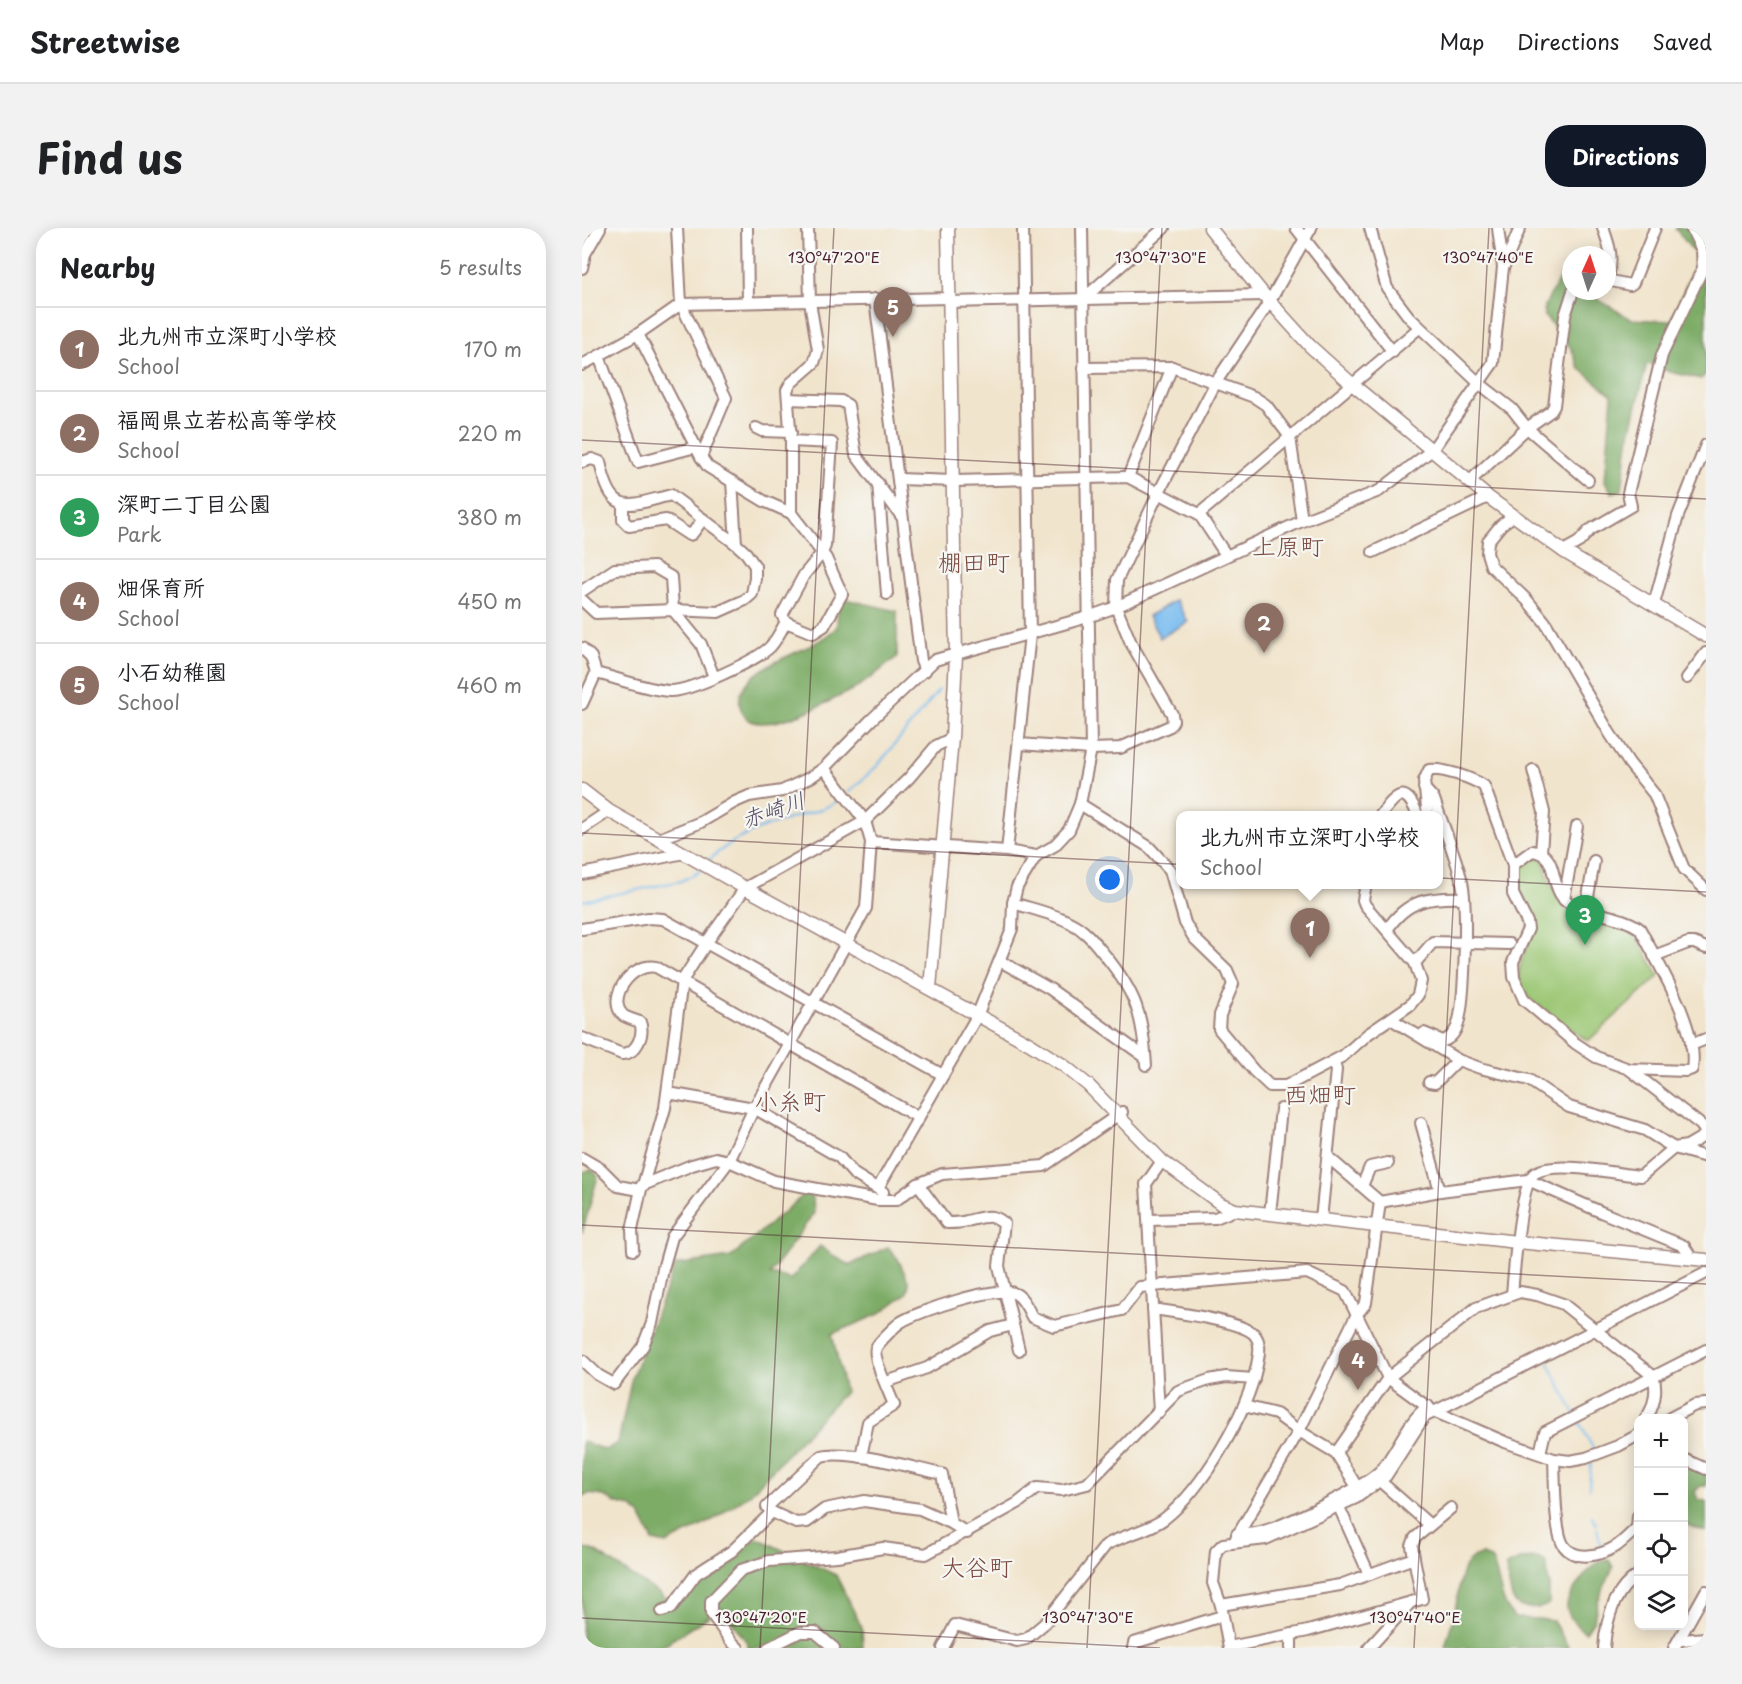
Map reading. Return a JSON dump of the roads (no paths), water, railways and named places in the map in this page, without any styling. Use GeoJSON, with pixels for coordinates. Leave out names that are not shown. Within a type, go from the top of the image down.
{"type":"FeatureCollection","features":[{"type":"Feature","properties":{"kind":"street"},"geometry":{"type":"LineString","coordinates":[[582,268],[585,254],[600,228]]}},
{"type":"Feature","properties":{"kind":"street"},"geometry":{"type":"LineString","coordinates":[[677,228],[681,304],[726,398],[698,452]]}},
{"type":"Feature","properties":{"kind":"street"},"geometry":{"type":"LineString","coordinates":[[747,228],[748,302]]}},
{"type":"Feature","properties":{"kind":"street"},"geometry":{"type":"LineString","coordinates":[[791,513],[791,437],[787,390],[791,383],[814,363],[818,350],[810,302],[808,228]]}},
{"type":"Feature","properties":{"kind":"street"},"geometry":{"type":"LineString","coordinates":[[930,988],[952,738],[956,655],[948,228]]}},
{"type":"Feature","properties":{"kind":"street"},"geometry":{"type":"LineString","coordinates":[[1007,851],[1030,634],[1023,228]]}},
{"type":"Feature","properties":{"kind":"street"},"geometry":{"type":"LineString","coordinates":[[878,1188],[978,1017],[1012,929],[1013,903],[1017,887],[1036,856],[1054,846],[1069,830],[1080,804],[1091,749],[1082,228]]}},
{"type":"Feature","properties":{"kind":"street"},"geometry":{"type":"LineString","coordinates":[[1083,299],[1164,228]]}},
{"type":"Feature","properties":{"kind":"street"},"geometry":{"type":"LineString","coordinates":[[1210,228],[1310,346],[1352,384],[1488,497],[1563,551],[1706,636]]}},
{"type":"Feature","properties":{"kind":"street"},"geometry":{"type":"LineString","coordinates":[[1296,228],[1393,352]]}},
{"type":"Feature","properties":{"kind":"street"},"geometry":{"type":"LineString","coordinates":[[1018,744],[1091,749],[1120,748],[1170,726],[1173,721],[1172,714],[1131,643],[1116,608],[1117,580],[1216,382],[1311,228]]}},
{"type":"Feature","properties":{"kind":"street"},"geometry":{"type":"LineString","coordinates":[[1370,228],[1387,288],[1419,328],[1480,384],[1512,409],[1527,428],[1588,480]]}},
{"type":"Feature","properties":{"kind":"street"},"geometry":{"type":"LineString","coordinates":[[659,839],[701,822],[749,796],[782,791],[797,785],[824,768],[935,660],[1116,608],[1302,521],[1379,491],[1432,450],[1493,363],[1503,267],[1498,228]]}},
{"type":"Feature","properties":{"kind":"street"},"geometry":{"type":"LineString","coordinates":[[1503,267],[1520,228]]}},
{"type":"Feature","properties":{"kind":"street"},"geometry":{"type":"LineString","coordinates":[[1603,228],[1610,246]]}},
{"type":"Feature","properties":{"kind":"street"},"geometry":{"type":"LineString","coordinates":[[1616,283],[1630,285],[1633,283],[1656,228]]}},
{"type":"Feature","properties":{"kind":"street"},"geometry":{"type":"LineString","coordinates":[[1563,551],[1579,542],[1590,530],[1631,506],[1628,493],[1662,355],[1703,268],[1702,250],[1691,228]]}},
{"type":"Feature","properties":{"kind":"street"},"geometry":{"type":"LineString","coordinates":[[582,365],[638,334],[681,304],[875,299],[1267,298]]}},
{"type":"Feature","properties":{"kind":"street"},"geometry":{"type":"LineString","coordinates":[[875,299],[921,661],[925,671]]}},
{"type":"Feature","properties":{"kind":"street"},"geometry":{"type":"LineString","coordinates":[[1470,481],[1554,406],[1565,316],[1570,300]]}},
{"type":"Feature","properties":{"kind":"street"},"geometry":{"type":"LineString","coordinates":[[1199,514],[1419,328]]}},
{"type":"Feature","properties":{"kind":"street"},"geometry":{"type":"LineString","coordinates":[[638,334],[698,452],[708,467],[764,501],[791,513],[822,553],[844,594],[824,626],[813,633],[786,622],[782,615],[804,575],[822,553],[825,546],[832,443],[791,437],[756,428]]}},
{"type":"Feature","properties":{"kind":"street"},"geometry":{"type":"LineString","coordinates":[[599,356],[638,462],[698,452]]}},
{"type":"Feature","properties":{"kind":"street"},"geometry":{"type":"LineString","coordinates":[[1084,368],[1172,367],[1254,396],[1266,405],[1290,437],[1302,521]]}},
{"type":"Feature","properties":{"kind":"street"},"geometry":{"type":"LineString","coordinates":[[1128,477],[1172,367]]}},
{"type":"Feature","properties":{"kind":"street"},"geometry":{"type":"LineString","coordinates":[[788,399],[845,402],[848,405],[856,455],[904,520]]}},
{"type":"Feature","properties":{"kind":"street"},"geometry":{"type":"LineString","coordinates":[[1654,604],[1678,516],[1706,445]]}},
{"type":"Feature","properties":{"kind":"street"},"geometry":{"type":"LineString","coordinates":[[582,462],[591,459],[600,462],[607,488],[622,504],[630,505],[671,495],[736,544],[755,566],[752,594],[745,600],[718,612],[673,610],[596,613],[582,600]]}},
{"type":"Feature","properties":{"kind":"street"},"geometry":{"type":"LineString","coordinates":[[899,479],[954,481],[1128,477],[1199,514],[1226,555]]}},
{"type":"Feature","properties":{"kind":"street"},"geometry":{"type":"LineString","coordinates":[[732,482],[736,544]]}},
{"type":"Feature","properties":{"kind":"street"},"geometry":{"type":"LineString","coordinates":[[878,483],[887,594]]}},
{"type":"Feature","properties":{"kind":"street"},"geometry":{"type":"LineString","coordinates":[[1373,552],[1488,497]]}},
{"type":"Feature","properties":{"kind":"street"},"geometry":{"type":"LineString","coordinates":[[622,504],[623,520],[630,526],[666,520],[689,535],[704,519]]}},
{"type":"Feature","properties":{"kind":"street"},"geometry":{"type":"LineString","coordinates":[[1513,516],[1501,525],[1488,541],[1487,553],[1491,566],[1527,600],[1545,622],[1609,732],[1629,763],[1654,794],[1684,869],[1706,890]]}},
{"type":"Feature","properties":{"kind":"street"},"geometry":{"type":"LineString","coordinates":[[582,591],[615,569],[654,567],[671,576],[673,610],[701,644],[714,677]]}},
{"type":"Feature","properties":{"kind":"street"},"geometry":{"type":"LineString","coordinates":[[596,673],[672,691],[686,689],[761,654],[772,645],[786,622]]}},
{"type":"Feature","properties":{"kind":"street"},"geometry":{"type":"LineString","coordinates":[[582,648],[591,657],[596,673],[582,704]]}},
{"type":"Feature","properties":{"kind":"street"},"geometry":{"type":"LineString","coordinates":[[1687,678],[1706,653]]}},
{"type":"Feature","properties":{"kind":"street"},"geometry":{"type":"LineString","coordinates":[[633,1250],[632,1230],[641,1187],[668,1093],[682,981],[706,942],[745,888],[865,821],[909,778],[936,746],[952,738]]}},
{"type":"Feature","properties":{"kind":"street"},"geometry":{"type":"LineString","coordinates":[[582,1360],[598,1375],[614,1384],[642,1346],[652,1323],[672,1237],[729,1161],[754,1108],[866,908],[871,842],[865,821],[824,768]]}},
{"type":"Feature","properties":{"kind":"street"},"geometry":{"type":"LineString","coordinates":[[1427,811],[1424,788],[1429,770],[1437,769],[1477,781],[1484,786],[1513,865],[1513,894],[1527,921],[1528,929],[1514,962],[1514,977],[1524,1000],[1575,1043],[1596,1057],[1629,1069],[1701,1125],[1705,1131],[1704,1136],[1687,1146],[1674,1148],[1641,1176],[1579,1168],[1555,1168],[1536,1172],[1528,1180],[1517,1242],[1512,1294]]}},
{"type":"Feature","properties":{"kind":"street"},"geometry":{"type":"LineString","coordinates":[[1533,770],[1544,812],[1541,852]]}},
{"type":"Feature","properties":{"kind":"street"},"geometry":{"type":"LineString","coordinates":[[1424,788],[1434,799],[1438,811]]}},
{"type":"Feature","properties":{"kind":"street"},"geometry":{"type":"LineString","coordinates":[[582,790],[609,811],[1030,1044],[1088,1085],[1120,1114],[1162,1161],[1221,1204],[1235,1210],[1517,1242],[1706,1260]]}},
{"type":"Feature","properties":{"kind":"street"},"geometry":{"type":"LineString","coordinates":[[1384,811],[1398,795],[1412,800],[1416,811]]}},
{"type":"Feature","properties":{"kind":"street"},"geometry":{"type":"LineString","coordinates":[[1080,804],[1149,847],[1170,870],[1185,923],[1194,938],[1227,970],[1233,984],[1220,1016],[1219,1029],[1254,1071],[1270,1086],[1286,1086],[1334,1062],[1368,1034],[1410,1005],[1418,995],[1421,981],[1415,963],[1365,905],[1363,900],[1365,889]]}},
{"type":"Feature","properties":{"kind":"street"},"geometry":{"type":"LineString","coordinates":[[582,830],[609,811]]}},
{"type":"Feature","properties":{"kind":"street"},"geometry":{"type":"LineString","coordinates":[[1405,1028],[1417,1030],[1443,1041],[1450,1039],[1457,1028],[1462,997],[1465,941],[1464,898],[1462,883],[1443,826]]}},
{"type":"Feature","properties":{"kind":"street"},"geometry":{"type":"LineString","coordinates":[[1564,900],[1577,826]]}},
{"type":"Feature","properties":{"kind":"street"},"geometry":{"type":"LineString","coordinates":[[871,842],[941,845],[1036,856]]}},
{"type":"Feature","properties":{"kind":"street"},"geometry":{"type":"LineString","coordinates":[[1513,865],[1532,851],[1541,852],[1548,858],[1558,891],[1564,900],[1632,922],[1640,929],[1677,999],[1694,1060],[1692,1069],[1686,1071],[1629,1069]]}},
{"type":"Feature","properties":{"kind":"street"},"geometry":{"type":"LineString","coordinates":[[582,874],[684,853]]}},
{"type":"Feature","properties":{"kind":"street"},"geometry":{"type":"LineString","coordinates":[[1586,909],[1594,861]]}},
{"type":"Feature","properties":{"kind":"street"},"geometry":{"type":"LineString","coordinates":[[1387,930],[1396,917],[1411,905],[1436,897],[1464,898]]}},
{"type":"Feature","properties":{"kind":"street"},"geometry":{"type":"LineString","coordinates":[[1000,961],[1050,989],[1145,1061],[1145,1041],[1134,998],[1124,979],[1086,933],[1070,922],[1013,903]]}},
{"type":"Feature","properties":{"kind":"street"},"geometry":{"type":"LineString","coordinates":[[582,929],[649,918],[663,919],[943,1075]]}},
{"type":"Feature","properties":{"kind":"street"},"geometry":{"type":"LineString","coordinates":[[1415,963],[1433,942],[1465,941],[1509,944]]}},
{"type":"Feature","properties":{"kind":"street"},"geometry":{"type":"LineString","coordinates":[[1654,956],[1688,943],[1706,948]]}},
{"type":"Feature","properties":{"kind":"street"},"geometry":{"type":"LineString","coordinates":[[582,1038],[622,1054],[634,1051],[642,1030],[640,1022],[623,1015],[619,1008],[618,998],[624,982],[632,973],[649,966],[656,967],[919,1118]]}},
{"type":"Feature","properties":{"kind":"street"},"geometry":{"type":"LineString","coordinates":[[1390,1019],[1458,1060],[1529,1080],[1569,1107],[1645,1130],[1674,1148],[1706,1157]]}},
{"type":"Feature","properties":{"kind":"street"},"geometry":{"type":"LineString","coordinates":[[1691,1045],[1706,1039]]}},
{"type":"Feature","properties":{"kind":"street"},"geometry":{"type":"LineString","coordinates":[[1429,1082],[1435,1083],[1458,1060]]}},
{"type":"Feature","properties":{"kind":"street"},"geometry":{"type":"LineString","coordinates":[[1321,1220],[1336,1070],[1334,1062]]}},
{"type":"Feature","properties":{"kind":"street"},"geometry":{"type":"LineString","coordinates":[[668,1093],[754,1108],[839,1157],[854,1174],[896,1200]]}},
{"type":"Feature","properties":{"kind":"street"},"geometry":{"type":"LineString","coordinates":[[1270,1214],[1281,1109]]}},
{"type":"Feature","properties":{"kind":"street"},"geometry":{"type":"LineString","coordinates":[[582,1158],[602,1169],[618,1186],[641,1187],[716,1158],[729,1161],[774,1181],[878,1200],[896,1200],[918,1184],[942,1174],[1044,1167],[1120,1114]]}},
{"type":"Feature","properties":{"kind":"street"},"geometry":{"type":"LineString","coordinates":[[1421,1122],[1440,1191]]}},
{"type":"Feature","properties":{"kind":"street"},"geometry":{"type":"LineString","coordinates":[[1328,1157],[1380,1202]]}},
{"type":"Feature","properties":{"kind":"street"},"geometry":{"type":"LineString","coordinates":[[1159,1412],[1151,1286],[1150,1220],[1146,1184],[1162,1161]]}},
{"type":"Feature","properties":{"kind":"street"},"geometry":{"type":"LineString","coordinates":[[1362,1186],[1370,1167],[1388,1163]]}},
{"type":"Feature","properties":{"kind":"street"},"geometry":{"type":"LineString","coordinates":[[1380,1202],[1440,1191],[1528,1180],[1684,1246],[1692,1259]]}},
{"type":"Feature","properties":{"kind":"street"},"geometry":{"type":"LineString","coordinates":[[918,1184],[947,1223],[965,1222],[988,1216],[998,1218],[1004,1223],[999,1266],[1019,1350]]}},
{"type":"Feature","properties":{"kind":"street"},"geometry":{"type":"LineString","coordinates":[[1235,1538],[1299,1431],[1357,1314],[1366,1303],[1380,1202]]}},
{"type":"Feature","properties":{"kind":"street"},"geometry":{"type":"LineString","coordinates":[[1150,1220],[1215,1218],[1235,1210]]}},
{"type":"Feature","properties":{"kind":"street"},"geometry":{"type":"LineString","coordinates":[[1451,1508],[1415,1538],[1412,1546],[1422,1599],[1261,1644],[1229,1647],[1214,1583],[1216,1551],[1223,1544],[1287,1522],[1357,1487],[1381,1470],[1416,1415],[1706,1267]]}},
{"type":"Feature","properties":{"kind":"street"},"geometry":{"type":"LineString","coordinates":[[861,1457],[867,1422],[894,1405],[875,1357],[876,1348],[900,1322],[964,1298],[1005,1292],[1015,1294],[1025,1303],[1032,1317],[1054,1326],[1122,1310],[1140,1287],[1307,1273],[1345,1291],[1388,1378],[1430,1408],[1487,1435],[1554,1459],[1570,1461],[1586,1458],[1634,1437]]}},
{"type":"Feature","properties":{"kind":"street"},"geometry":{"type":"LineString","coordinates":[[1591,1327],[1706,1273]]}},
{"type":"Feature","properties":{"kind":"street"},"geometry":{"type":"LineString","coordinates":[[1336,1453],[1388,1378],[1476,1308],[1520,1292],[1563,1304],[1653,1376],[1656,1383],[1653,1403],[1648,1414]]}},
{"type":"Feature","properties":{"kind":"street"},"geometry":{"type":"LineString","coordinates":[[943,1648],[955,1625],[1017,1641],[1026,1639],[1045,1623],[1106,1545],[1147,1529],[1164,1519],[1186,1497],[1214,1459],[1244,1406],[1254,1379],[1259,1343],[1250,1331],[1218,1320],[1153,1309]]}},
{"type":"Feature","properties":{"kind":"street"},"geometry":{"type":"LineString","coordinates":[[886,1382],[927,1368],[990,1331],[1013,1325]]}},
{"type":"Feature","properties":{"kind":"street"},"geometry":{"type":"LineString","coordinates":[[1540,1453],[1545,1432],[1706,1350]]}},
{"type":"Feature","properties":{"kind":"street"},"geometry":{"type":"LineString","coordinates":[[738,1648],[711,1613],[711,1601],[741,1570],[769,1561],[837,1556],[883,1548],[926,1554],[1018,1503],[1037,1488],[1062,1490],[1087,1484],[1178,1391],[1192,1385],[1226,1377],[1254,1379]]}},
{"type":"Feature","properties":{"kind":"street"},"geometry":{"type":"LineString","coordinates":[[1679,1414],[1695,1405],[1706,1404]]}},
{"type":"Feature","properties":{"kind":"street"},"geometry":{"type":"LineString","coordinates":[[1244,1406],[1276,1414],[1336,1453],[1357,1487]]}},
{"type":"Feature","properties":{"kind":"street"},"geometry":{"type":"LineString","coordinates":[[1235,1538],[1266,1539],[1339,1507],[1381,1482],[1430,1408]]}},
{"type":"Feature","properties":{"kind":"street"},"geometry":{"type":"LineString","coordinates":[[1618,1446],[1634,1430]]}},
{"type":"Feature","properties":{"kind":"street"},"geometry":{"type":"LineString","coordinates":[[951,1523],[942,1474],[861,1457],[828,1454],[821,1455],[767,1507],[772,1512],[796,1523],[807,1522],[825,1509],[864,1501],[920,1509],[967,1533]]}},
{"type":"Feature","properties":{"kind":"street"},"geometry":{"type":"LineString","coordinates":[[1554,1459],[1555,1496],[1563,1545],[1573,1554],[1584,1556],[1616,1546],[1634,1532]]}},
{"type":"Feature","properties":{"kind":"street"},"geometry":{"type":"LineString","coordinates":[[1688,1461],[1706,1469]]}},
{"type":"Feature","properties":{"kind":"street"},"geometry":{"type":"LineString","coordinates":[[1381,1482],[1430,1525]]}},
{"type":"Feature","properties":{"kind":"street"},"geometry":{"type":"LineString","coordinates":[[1339,1507],[1368,1574]]}},
{"type":"Feature","properties":{"kind":"street"},"geometry":{"type":"LineString","coordinates":[[662,1611],[671,1608],[696,1574],[732,1551],[772,1512]]}},
{"type":"Feature","properties":{"kind":"street"},"geometry":{"type":"LineString","coordinates":[[1132,1648],[1134,1643],[1222,1610],[1340,1585],[1414,1558]]}},
{"type":"Feature","properties":{"kind":"street"},"geometry":{"type":"LineString","coordinates":[[1604,1648],[1614,1602],[1627,1582],[1636,1576]]}},
{"type":"Feature","properties":{"kind":"street"},"geometry":{"type":"LineString","coordinates":[[1678,1644],[1706,1591]]}},
{"type":"Feature","properties":{"kind":"street"},"geometry":{"type":"LineString","coordinates":[[1369,1648],[1411,1602]]}},
{"type":"Feature","properties":{"kind":"street"},"geometry":{"type":"LineString","coordinates":[[768,1648],[800,1632],[815,1632],[834,1648]]}},
{"type":"Feature","properties":{"kind":"street"},"geometry":{"type":"LineString","coordinates":[[1291,1634],[1291,1648]]}},
{"type":"Feature","properties":{"kind":"street"},"geometry":{"type":"LineString","coordinates":[[1678,1644],[1706,1638]]}},
{"type":"Feature","properties":{"kind":"water"},"geometry":{"type":"Polygon","coordinates":[[[1176,600],[1188,622],[1160,638],[1148,616],[1176,600]]]}},
{"type":"Feature","properties":{"kind":"waterway","name":"赤崎川"},"geometry":{"type":"LineString","coordinates":[[849,792],[877,766],[939,690]]}},
{"type":"Feature","properties":{"kind":"waterway","name":"赤崎川"},"geometry":{"type":"LineString","coordinates":[[708,861],[728,845],[748,834],[826,807],[842,797]]}},
{"type":"Feature","properties":{"kind":"waterway","name":"赤崎川"},"geometry":{"type":"LineString","coordinates":[[582,901],[681,881],[702,868]]}},
{"type":"Feature","properties":{"kind":"waterway"},"geometry":{"type":"LineString","coordinates":[[1548,1362],[1575,1414]]}},
{"type":"Feature","properties":{"kind":"waterway"},"geometry":{"type":"LineString","coordinates":[[1578,1420],[1595,1452]]}},
{"type":"Feature","properties":{"kind":"waterway"},"geometry":{"type":"LineString","coordinates":[[1589,1488],[1591,1462]]}},
{"type":"Feature","properties":{"kind":"waterway"},"geometry":{"type":"LineString","coordinates":[[1592,1516],[1596,1524]]}},
{"type":"Feature","properties":{"kind":"waterway"},"geometry":{"type":"LineString","coordinates":[[1597,1528],[1601,1547]]}},
{"type":"Feature","properties":{"kind":"place","name":"小石幼稚園"},"geometry":{"type":"Point","coordinates":[893,337]}},
{"type":"Feature","properties":{"kind":"place","name":"福岡県立若松高等学校"},"geometry":{"type":"Point","coordinates":[1264,653]}},
{"type":"Feature","properties":{"kind":"place","name":"深町二丁目公園"},"geometry":{"type":"Point","coordinates":[1585,945]}},
{"type":"Feature","properties":{"kind":"place","name":"北九州市立深町小学校"},"geometry":{"type":"Point","coordinates":[1310,958]}},
{"type":"Feature","properties":{"kind":"place","name":"畑保育所"},"geometry":{"type":"Point","coordinates":[1358,1390]}},
{"type":"Feature","properties":{"kind":"district","name":"上原町"},"geometry":{"type":"Point","coordinates":[1288,547]}},
{"type":"Feature","properties":{"kind":"district","name":"棚田町"},"geometry":{"type":"Point","coordinates":[974,563]}},
{"type":"Feature","properties":{"kind":"district","name":"西畑町"},"geometry":{"type":"Point","coordinates":[1320,1095]}},
{"type":"Feature","properties":{"kind":"district","name":"小糸町"},"geometry":{"type":"Point","coordinates":[790,1102]}},
{"type":"Feature","properties":{"kind":"district","name":"大谷町"},"geometry":{"type":"Point","coordinates":[977,1568]}}]}
